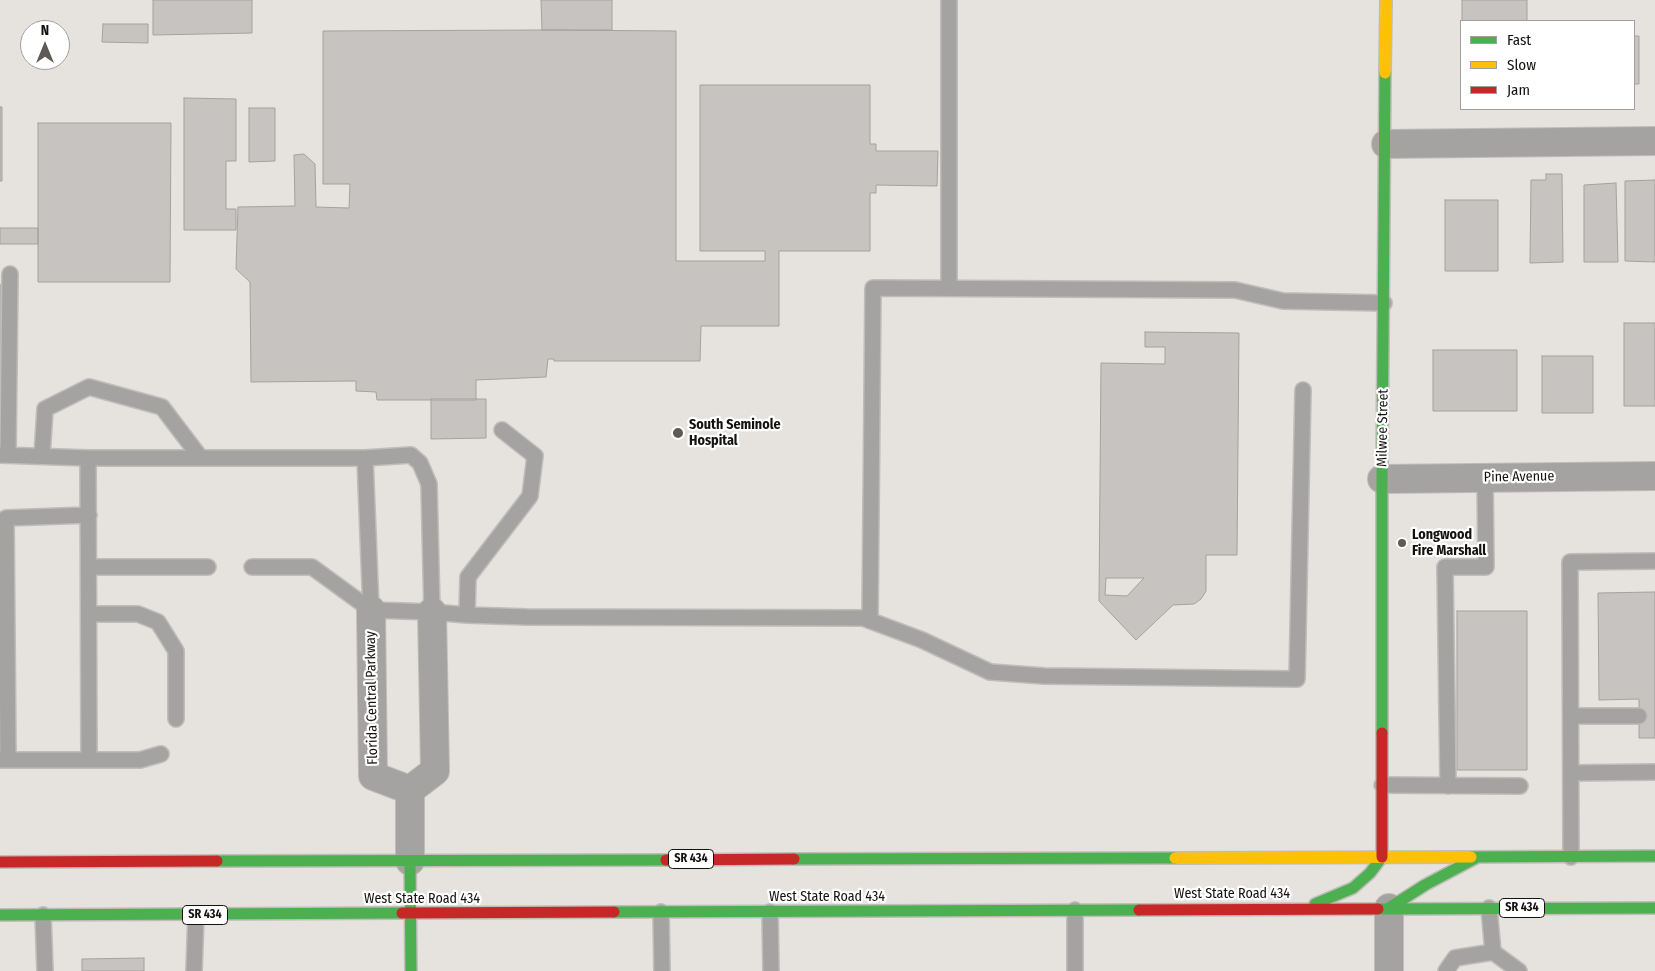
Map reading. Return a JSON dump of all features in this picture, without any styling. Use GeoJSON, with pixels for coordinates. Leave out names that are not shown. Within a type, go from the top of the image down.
{"type":"FeatureCollection","features":[{"type":"Feature","properties":{"kind":"main road","name":"Milwee Street"},"geometry":{"type":"LineString","coordinates":[[1382,857],[1382,479],[1386,0]]}},
{"type":"Feature","properties":{"kind":"main road"},"geometry":{"type":"LineString","coordinates":[[1389,908],[1425,885],[1480,856]]}},
{"type":"Feature","properties":{"kind":"main road","name":"SR 434"},"geometry":{"type":"LineString","coordinates":[[0,862],[1655,856]]}},
{"type":"Feature","properties":{"kind":"main road"},"geometry":{"type":"LineString","coordinates":[[1305,909],[1353,888],[1370,873],[1382,857]]}},
{"type":"Feature","properties":{"kind":"main road"},"geometry":{"type":"LineString","coordinates":[[410,861],[411,971]]}},
{"type":"Feature","properties":{"kind":"main road","name":"West State Road 434"},"geometry":{"type":"LineString","coordinates":[[0,915],[1655,908]]}},
{"type":"Feature","properties":{"kind":"street"},"geometry":{"type":"LineString","coordinates":[[1386,144],[1655,142]]}},
{"type":"Feature","properties":{"kind":"street","name":"Pine Avenue"},"geometry":{"type":"LineString","coordinates":[[1382,479],[1655,476]]}},
{"type":"Feature","properties":{"kind":"street","name":"Florida Central Parkway"},"geometry":{"type":"LineString","coordinates":[[371,610],[373,776],[410,790]]}},
{"type":"Feature","properties":{"kind":"street"},"geometry":{"type":"LineString","coordinates":[[410,861],[410,790],[435,771],[432,612]]}},
{"type":"Feature","properties":{"kind":"street"},"geometry":{"type":"LineString","coordinates":[[1389,908],[1389,971]]}},
{"type":"Feature","properties":{"kind":"lane"},"geometry":{"type":"LineString","coordinates":[[949,0],[949,288]]}},
{"type":"Feature","properties":{"kind":"lane"},"geometry":{"type":"LineString","coordinates":[[10,274],[4,455],[88,458],[365,458],[411,455],[420,463],[428,484],[432,612]]}},
{"type":"Feature","properties":{"kind":"lane"},"geometry":{"type":"LineString","coordinates":[[870,621],[873,288],[1235,290],[1283,301],[1384,303]]}},
{"type":"Feature","properties":{"kind":"lane"},"geometry":{"type":"LineString","coordinates":[[42,456],[45,410],[89,387],[162,407],[200,457]]}},
{"type":"Feature","properties":{"kind":"lane"},"geometry":{"type":"LineString","coordinates":[[252,567],[312,567],[371,610],[432,612],[467,616],[863,618],[922,640],[990,672],[1044,676],[1297,679],[1303,390]]}},
{"type":"Feature","properties":{"kind":"lane"},"geometry":{"type":"LineString","coordinates":[[467,616],[468,577],[530,496],[535,456],[502,430]]}},
{"type":"Feature","properties":{"kind":"lane"},"geometry":{"type":"LineString","coordinates":[[88,458],[89,760]]}},
{"type":"Feature","properties":{"kind":"lane"},"geometry":{"type":"LineString","coordinates":[[365,458],[371,610]]}},
{"type":"Feature","properties":{"kind":"lane"},"geometry":{"type":"LineString","coordinates":[[1448,786],[1445,567],[1486,567],[1485,478]]}},
{"type":"Feature","properties":{"kind":"lane"},"geometry":{"type":"LineString","coordinates":[[88,516],[6,518],[4,760],[140,760],[161,754]]}},
{"type":"Feature","properties":{"kind":"lane"},"geometry":{"type":"LineString","coordinates":[[1571,856],[1570,562],[1655,561]]}},
{"type":"Feature","properties":{"kind":"lane"},"geometry":{"type":"LineString","coordinates":[[89,567],[208,567]]}},
{"type":"Feature","properties":{"kind":"lane"},"geometry":{"type":"LineString","coordinates":[[89,614],[138,614],[158,622],[176,651],[176,719]]}},
{"type":"Feature","properties":{"kind":"lane"},"geometry":{"type":"LineString","coordinates":[[1571,716],[1639,716]]}},
{"type":"Feature","properties":{"kind":"lane"},"geometry":{"type":"LineString","coordinates":[[1571,773],[1655,772]]}},
{"type":"Feature","properties":{"kind":"lane"},"geometry":{"type":"LineString","coordinates":[[1382,785],[1520,786]]}},
{"type":"Feature","properties":{"kind":"lane"},"geometry":{"type":"LineString","coordinates":[[1490,908],[1493,952]]}},
{"type":"Feature","properties":{"kind":"lane"},"geometry":{"type":"LineString","coordinates":[[1075,910],[1075,971]]}},
{"type":"Feature","properties":{"kind":"lane"},"geometry":{"type":"LineString","coordinates":[[661,912],[662,971]]}},
{"type":"Feature","properties":{"kind":"lane"},"geometry":{"type":"LineString","coordinates":[[770,912],[772,971]]}},
{"type":"Feature","properties":{"kind":"lane"},"geometry":{"type":"LineString","coordinates":[[43,915],[45,971]]}},
{"type":"Feature","properties":{"kind":"lane"},"geometry":{"type":"LineString","coordinates":[[194,971],[196,915]]}},
{"type":"Feature","properties":{"kind":"lane"},"geometry":{"type":"LineString","coordinates":[[1446,971],[1455,958],[1493,952],[1519,971]]}},
{"type":"Feature","properties":{"kind":"building"},"geometry":{"type":"Polygon","coordinates":[[[153,0],[252,0],[252,33],[153,35],[153,0]]]}},
{"type":"Feature","properties":{"kind":"building"},"geometry":{"type":"Polygon","coordinates":[[[541,0],[612,0],[612,30],[542,30],[541,0]]]}},
{"type":"Feature","properties":{"kind":"building"},"geometry":{"type":"Polygon","coordinates":[[[1462,0],[1527,0],[1527,20],[1462,20],[1462,0]]]}},
{"type":"Feature","properties":{"kind":"building"},"geometry":{"type":"Polygon","coordinates":[[[103,24],[148,24],[148,43],[102,42],[103,24]]]}},
{"type":"Feature","properties":{"kind":"building"},"geometry":{"type":"Polygon","coordinates":[[[323,31],[676,31],[676,261],[765,261],[765,251],[700,251],[700,85],[870,85],[870,144],[876,144],[876,151],[938,151],[937,186],[876,185],[876,193],[870,193],[870,251],[779,251],[779,326],[701,326],[700,361],[554,361],[554,359],[548,359],[546,377],[476,380],[476,400],[377,400],[376,392],[356,391],[356,381],[251,382],[250,282],[236,269],[238,207],[295,206],[294,155],[304,154],[315,164],[316,207],[349,208],[350,184],[323,184],[323,31]]]}},
{"type":"Feature","properties":{"kind":"building"},"geometry":{"type":"Polygon","coordinates":[[[1635,36],[1639,36],[1639,84],[1635,84],[1635,36]]]}},
{"type":"Feature","properties":{"kind":"building"},"geometry":{"type":"Polygon","coordinates":[[[184,98],[236,99],[236,161],[226,161],[226,209],[236,209],[236,230],[184,230],[184,98]]]}},
{"type":"Feature","properties":{"kind":"building"},"geometry":{"type":"Polygon","coordinates":[[[0,107],[2,107],[2,181],[0,181],[0,107]]]}},
{"type":"Feature","properties":{"kind":"building"},"geometry":{"type":"Polygon","coordinates":[[[249,108],[275,108],[275,161],[249,162],[249,108]]]}},
{"type":"Feature","properties":{"kind":"building"},"geometry":{"type":"Polygon","coordinates":[[[38,123],[171,123],[170,282],[38,282],[38,123]]]}},
{"type":"Feature","properties":{"kind":"building"},"geometry":{"type":"Polygon","coordinates":[[[1546,174],[1562,174],[1563,262],[1530,263],[1531,180],[1546,180],[1546,174]]]}},
{"type":"Feature","properties":{"kind":"building"},"geometry":{"type":"Polygon","coordinates":[[[1655,180],[1655,262],[1625,261],[1625,181],[1655,180]]]}},
{"type":"Feature","properties":{"kind":"building"},"geometry":{"type":"Polygon","coordinates":[[[1616,183],[1618,262],[1584,262],[1584,185],[1616,183]]]}},
{"type":"Feature","properties":{"kind":"building"},"geometry":{"type":"Polygon","coordinates":[[[1445,200],[1498,200],[1498,271],[1445,271],[1445,200]]]}},
{"type":"Feature","properties":{"kind":"building"},"geometry":{"type":"Polygon","coordinates":[[[0,228],[38,228],[38,244],[0,244],[0,228]]]}},
{"type":"Feature","properties":{"kind":"building"},"geometry":{"type":"Polygon","coordinates":[[[0,285],[2,285],[2,359],[0,359],[0,285]]]}},
{"type":"Feature","properties":{"kind":"building"},"geometry":{"type":"Polygon","coordinates":[[[1624,323],[1655,323],[1655,406],[1624,406],[1624,323]]]}},
{"type":"Feature","properties":{"kind":"building"},"geometry":{"type":"Polygon","coordinates":[[[1145,332],[1239,333],[1237,555],[1206,555],[1206,591],[1201,599],[1194,604],[1173,605],[1136,640],[1099,601],[1101,363],[1165,364],[1165,347],[1145,347],[1145,332]],[[1106,578],[1105,595],[1127,596],[1144,578],[1106,578]]]}},
{"type":"Feature","properties":{"kind":"building"},"geometry":{"type":"Polygon","coordinates":[[[1433,350],[1517,350],[1517,411],[1433,411],[1433,350]]]}},
{"type":"Feature","properties":{"kind":"building"},"geometry":{"type":"Polygon","coordinates":[[[1542,356],[1593,356],[1593,413],[1542,413],[1542,356]]]}},
{"type":"Feature","properties":{"kind":"building"},"geometry":{"type":"Polygon","coordinates":[[[431,399],[486,399],[486,438],[431,439],[431,399]]]}},
{"type":"Feature","properties":{"kind":"building"},"geometry":{"type":"Polygon","coordinates":[[[1655,592],[1655,738],[1639,738],[1639,699],[1599,700],[1598,593],[1655,592]]]}},
{"type":"Feature","properties":{"kind":"building"},"geometry":{"type":"Polygon","coordinates":[[[1457,611],[1527,611],[1527,770],[1457,770],[1457,611]]]}},
{"type":"Feature","properties":{"kind":"building"},"geometry":{"type":"Polygon","coordinates":[[[144,958],[144,971],[82,971],[82,959],[144,958]]]}},
{"type":"Feature","properties":{"kind":"traffic: fast"},"geometry":{"type":"LineString","coordinates":[[1382,733],[1385,73]]}},
{"type":"Feature","properties":{"kind":"traffic: fast"},"geometry":{"type":"LineString","coordinates":[[1471,857],[1655,856]]}},
{"type":"Feature","properties":{"kind":"traffic: fast"},"geometry":{"type":"LineString","coordinates":[[1315,904],[1353,888],[1370,873],[1382,857]]}},
{"type":"Feature","properties":{"kind":"traffic: fast"},"geometry":{"type":"LineString","coordinates":[[794,859],[1175,858]]}},
{"type":"Feature","properties":{"kind":"traffic: fast"},"geometry":{"type":"LineString","coordinates":[[1389,908],[1425,885],[1476,858]]}},
{"type":"Feature","properties":{"kind":"traffic: fast"},"geometry":{"type":"LineString","coordinates":[[217,861],[666,860]]}},
{"type":"Feature","properties":{"kind":"traffic: fast"},"geometry":{"type":"LineString","coordinates":[[410,861],[411,971]]}},
{"type":"Feature","properties":{"kind":"traffic: fast"},"geometry":{"type":"LineString","coordinates":[[1378,909],[1655,908]]}},
{"type":"Feature","properties":{"kind":"traffic: fast"},"geometry":{"type":"LineString","coordinates":[[614,912],[1139,910]]}},
{"type":"Feature","properties":{"kind":"traffic: fast"},"geometry":{"type":"LineString","coordinates":[[0,915],[402,913]]}},
{"type":"Feature","properties":{"kind":"traffic: slow"},"geometry":{"type":"LineString","coordinates":[[1385,73],[1386,0]]}},
{"type":"Feature","properties":{"kind":"traffic: slow"},"geometry":{"type":"LineString","coordinates":[[1175,858],[1471,857]]}},
{"type":"Feature","properties":{"kind":"traffic: jam"},"geometry":{"type":"LineString","coordinates":[[1382,733],[1382,857]]}},
{"type":"Feature","properties":{"kind":"traffic: jam"},"geometry":{"type":"LineString","coordinates":[[666,860],[794,859]]}},
{"type":"Feature","properties":{"kind":"traffic: jam"},"geometry":{"type":"LineString","coordinates":[[0,862],[217,861]]}},
{"type":"Feature","properties":{"kind":"traffic: jam"},"geometry":{"type":"LineString","coordinates":[[1139,910],[1378,909]]}},
{"type":"Feature","properties":{"kind":"traffic: jam"},"geometry":{"type":"LineString","coordinates":[[402,913],[614,912]]}},
{"type":"Feature","properties":{"kind":"place","name":"South Seminole Hospital"},"geometry":{"type":"Point","coordinates":[678,433]}},
{"type":"Feature","properties":{"kind":"place","name":"Longwood Fire Marshall"},"geometry":{"type":"Point","coordinates":[1402,543]}}]}
